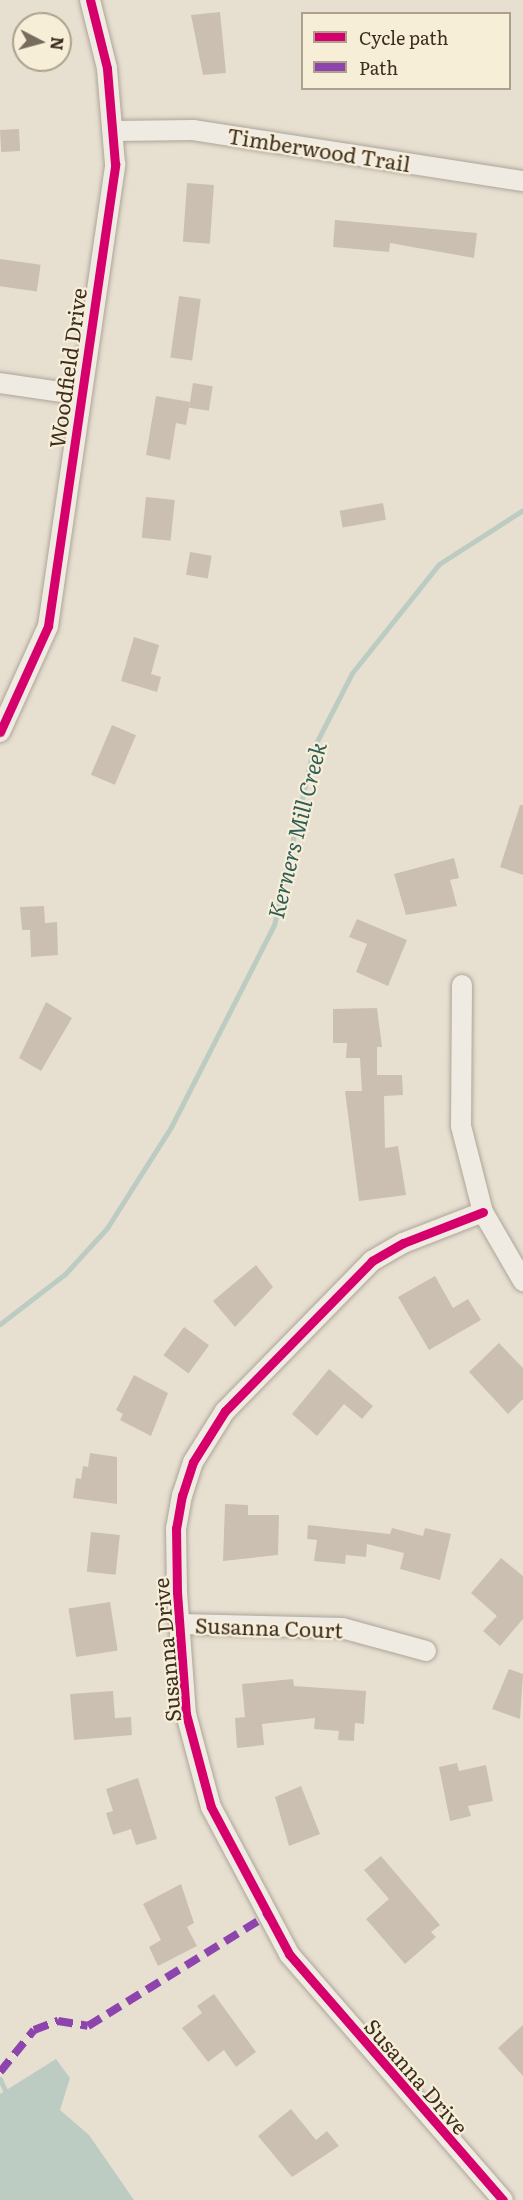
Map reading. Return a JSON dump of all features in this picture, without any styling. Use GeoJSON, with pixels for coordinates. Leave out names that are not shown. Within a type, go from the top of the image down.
{"type":"FeatureCollection","features":[{"type":"Feature","properties":{"kind":"street","name":"Woodfield Drive"},"geometry":{"type":"LineString","coordinates":[[0,732],[48,626],[115,164],[114,131],[106,68],[90,0]]}},
{"type":"Feature","properties":{"kind":"street","name":"Timberwood Trail"},"geometry":{"type":"LineString","coordinates":[[114,131],[193,130],[523,181]]}},
{"type":"Feature","properties":{"kind":"street"},"geometry":{"type":"LineString","coordinates":[[0,383],[81,395]]}},
{"type":"Feature","properties":{"kind":"street"},"geometry":{"type":"LineString","coordinates":[[462,985],[461,1126],[483,1212],[523,1281]]}},
{"type":"Feature","properties":{"kind":"street","name":"Susanna Drive"},"geometry":{"type":"LineString","coordinates":[[483,1212],[403,1242],[372,1261],[225,1411],[193,1462],[182,1495],[176,1528],[186,1714],[211,1807],[289,1954],[503,2200]]}},
{"type":"Feature","properties":{"kind":"street","name":"Susanna Court"},"geometry":{"type":"LineString","coordinates":[[181,1624],[342,1628],[426,1651]]}},
{"type":"Feature","properties":{"kind":"shaded area"},"geometry":{"type":"Polygon","coordinates":[[[56,2059],[70,2078],[60,2110],[89,2135],[134,2200],[0,2200],[0,2094],[56,2059]]]}},
{"type":"Feature","properties":{"kind":"building"},"geometry":{"type":"Polygon","coordinates":[[[220,12],[226,73],[203,75],[191,15],[220,12]]]}},
{"type":"Feature","properties":{"kind":"building"},"geometry":{"type":"Polygon","coordinates":[[[19,129],[20,151],[1,152],[0,130],[19,129]]]}},
{"type":"Feature","properties":{"kind":"building"},"geometry":{"type":"Polygon","coordinates":[[[187,183],[214,185],[210,244],[183,242],[187,183]]]}},
{"type":"Feature","properties":{"kind":"building"},"geometry":{"type":"Polygon","coordinates":[[[335,220],[477,233],[474,258],[390,243],[389,252],[333,247],[335,220]]]}},
{"type":"Feature","properties":{"kind":"building"},"geometry":{"type":"Polygon","coordinates":[[[0,259],[41,265],[37,291],[0,286],[0,259]]]}},
{"type":"Feature","properties":{"kind":"building"},"geometry":{"type":"Polygon","coordinates":[[[179,296],[201,299],[192,360],[170,357],[179,296]]]}},
{"type":"Feature","properties":{"kind":"building"},"geometry":{"type":"Polygon","coordinates":[[[193,383],[213,386],[209,411],[189,408],[193,383]]]}},
{"type":"Feature","properties":{"kind":"building"},"geometry":{"type":"Polygon","coordinates":[[[156,396],[190,402],[186,425],[176,423],[170,460],[146,455],[156,396]]]}},
{"type":"Feature","properties":{"kind":"building"},"geometry":{"type":"Polygon","coordinates":[[[146,497],[175,500],[171,541],[142,538],[146,497]]]}},
{"type":"Feature","properties":{"kind":"building"},"geometry":{"type":"Polygon","coordinates":[[[383,503],[386,520],[343,527],[340,511],[383,503]]]}},
{"type":"Feature","properties":{"kind":"building"},"geometry":{"type":"Polygon","coordinates":[[[190,552],[212,556],[208,578],[186,575],[190,552]]]}},
{"type":"Feature","properties":{"kind":"building"},"geometry":{"type":"Polygon","coordinates":[[[134,637],[159,645],[151,674],[161,677],[157,692],[121,681],[134,637]]]}},
{"type":"Feature","properties":{"kind":"building"},"geometry":{"type":"Polygon","coordinates":[[[112,725],[136,735],[115,785],[91,775],[112,725]]]}},
{"type":"Feature","properties":{"kind":"building"},"geometry":{"type":"Polygon","coordinates":[[[520,805],[523,805],[523,875],[500,867],[520,805]]]}},
{"type":"Feature","properties":{"kind":"building"},"geometry":{"type":"Polygon","coordinates":[[[454,858],[459,878],[450,880],[457,906],[406,915],[394,874],[454,858]]]}},
{"type":"Feature","properties":{"kind":"building"},"geometry":{"type":"Polygon","coordinates":[[[44,906],[45,923],[57,922],[58,955],[31,957],[30,930],[22,930],[20,907],[44,906]]]}},
{"type":"Feature","properties":{"kind":"building"},"geometry":{"type":"Polygon","coordinates":[[[357,919],[407,940],[388,986],[356,972],[367,944],[349,937],[357,919]]]}},
{"type":"Feature","properties":{"kind":"building"},"geometry":{"type":"Polygon","coordinates":[[[46,1002],[72,1018],[41,1071],[19,1058],[46,1002]]]}},
{"type":"Feature","properties":{"kind":"building"},"geometry":{"type":"Polygon","coordinates":[[[377,1008],[382,1047],[377,1047],[377,1075],[402,1075],[403,1095],[384,1096],[385,1148],[398,1146],[406,1195],[359,1201],[345,1091],[362,1091],[360,1058],[346,1058],[347,1043],[333,1043],[333,1009],[377,1008]]]}},
{"type":"Feature","properties":{"kind":"building"},"geometry":{"type":"Polygon","coordinates":[[[256,1265],[273,1287],[235,1327],[213,1301],[256,1265]]]}},
{"type":"Feature","properties":{"kind":"building"},"geometry":{"type":"Polygon","coordinates":[[[435,1276],[453,1308],[468,1299],[481,1320],[429,1350],[398,1297],[435,1276]]]}},
{"type":"Feature","properties":{"kind":"building"},"geometry":{"type":"Polygon","coordinates":[[[184,1327],[209,1345],[189,1374],[163,1355],[184,1327]]]}},
{"type":"Feature","properties":{"kind":"building"},"geometry":{"type":"Polygon","coordinates":[[[499,1343],[523,1368],[523,1399],[508,1414],[469,1372],[499,1343]]]}},
{"type":"Feature","properties":{"kind":"building"},"geometry":{"type":"Polygon","coordinates":[[[329,1369],[373,1406],[362,1419],[344,1404],[317,1436],[292,1414],[329,1369]]]}},
{"type":"Feature","properties":{"kind":"building"},"geometry":{"type":"Polygon","coordinates":[[[134,1375],[168,1393],[151,1436],[120,1420],[123,1414],[116,1410],[134,1375]]]}},
{"type":"Feature","properties":{"kind":"building"},"geometry":{"type":"Polygon","coordinates":[[[90,1453],[117,1457],[117,1504],[73,1498],[76,1478],[81,1479],[83,1466],[88,1467],[90,1453]]]}},
{"type":"Feature","properties":{"kind":"building"},"geometry":{"type":"Polygon","coordinates":[[[225,1504],[248,1505],[248,1515],[279,1515],[278,1555],[223,1561],[225,1504]]]}},
{"type":"Feature","properties":{"kind":"building"},"geometry":{"type":"Polygon","coordinates":[[[308,1525],[390,1534],[392,1528],[423,1536],[425,1528],[451,1534],[440,1580],[400,1569],[404,1553],[367,1544],[366,1557],[346,1555],[345,1564],[314,1561],[317,1540],[307,1539],[308,1525]]]}},
{"type":"Feature","properties":{"kind":"building"},"geometry":{"type":"Polygon","coordinates":[[[91,1532],[120,1535],[116,1575],[87,1572],[91,1532]]]}},
{"type":"Feature","properties":{"kind":"building"},"geometry":{"type":"Polygon","coordinates":[[[501,1558],[523,1576],[523,1619],[500,1646],[483,1631],[497,1616],[471,1593],[501,1558]]]}},
{"type":"Feature","properties":{"kind":"building"},"geometry":{"type":"Polygon","coordinates":[[[110,1602],[118,1650],[76,1657],[69,1609],[110,1602]]]}},
{"type":"Feature","properties":{"kind":"building"},"geometry":{"type":"Polygon","coordinates":[[[509,1669],[523,1674],[520,1719],[492,1709],[509,1669]]]}},
{"type":"Feature","properties":{"kind":"building"},"geometry":{"type":"Polygon","coordinates":[[[293,1679],[294,1686],[366,1691],[364,1724],[355,1723],[354,1741],[338,1740],[339,1731],[314,1729],[315,1718],[262,1724],[264,1745],[237,1748],[235,1718],[245,1717],[242,1684],[293,1679]]]}},
{"type":"Feature","properties":{"kind":"building"},"geometry":{"type":"Polygon","coordinates":[[[113,1691],[115,1718],[131,1717],[132,1735],[74,1740],[70,1694],[113,1691]]]}},
{"type":"Feature","properties":{"kind":"building"},"geometry":{"type":"Polygon","coordinates":[[[457,1763],[459,1771],[486,1765],[493,1801],[468,1806],[471,1816],[450,1821],[439,1767],[457,1763]]]}},
{"type":"Feature","properties":{"kind":"building"},"geometry":{"type":"Polygon","coordinates":[[[138,1778],[157,1839],[136,1845],[131,1829],[113,1835],[106,1813],[113,1811],[106,1789],[138,1778]]]}},
{"type":"Feature","properties":{"kind":"building"},"geometry":{"type":"Polygon","coordinates":[[[301,1786],[320,1834],[289,1846],[275,1797],[301,1786]]]}},
{"type":"Feature","properties":{"kind":"building"},"geometry":{"type":"Polygon","coordinates":[[[381,1856],[440,1925],[431,1932],[436,1937],[405,1964],[366,1919],[389,1899],[364,1870],[381,1856]]]}},
{"type":"Feature","properties":{"kind":"building"},"geometry":{"type":"Polygon","coordinates":[[[181,1884],[194,1923],[187,1927],[197,1946],[158,1966],[149,1947],[161,1940],[143,1904],[181,1884]]]}},
{"type":"Feature","properties":{"kind":"building"},"geometry":{"type":"Polygon","coordinates":[[[214,1994],[256,2052],[236,2067],[224,2050],[208,2062],[182,2028],[202,2013],[197,2006],[214,1994]]]}},
{"type":"Feature","properties":{"kind":"building"},"geometry":{"type":"Polygon","coordinates":[[[523,2025],[523,2076],[498,2048],[523,2025]]]}},
{"type":"Feature","properties":{"kind":"building"},"geometry":{"type":"Polygon","coordinates":[[[291,2109],[316,2140],[327,2131],[339,2146],[292,2177],[258,2136],[291,2109]]]}},
{"type":"Feature","properties":{"kind":"waterway","name":"Kerners Mill Creek"},"geometry":{"type":"LineString","coordinates":[[0,1324],[65,1274],[107,1228],[171,1127],[274,925],[313,749],[352,673],[439,564],[523,510]]}},
{"type":"Feature","properties":{"kind":"waterway"},"geometry":{"type":"LineString","coordinates":[[0,2079],[7,2095]]}},
{"type":"Feature","properties":{"kind":"marked path"},"geometry":{"type":"LineString","coordinates":[[0,2072],[34,2030],[58,2021],[88,2026],[268,1915]]}},
{"type":"Feature","properties":{"kind":"cycle path"},"geometry":{"type":"LineString","coordinates":[[0,732],[48,626],[115,164],[107,68],[90,0]]}},
{"type":"Feature","properties":{"kind":"cycle path"},"geometry":{"type":"LineString","coordinates":[[483,1212],[403,1243],[372,1261],[225,1411],[193,1462],[182,1495],[176,1528],[177,1592],[186,1714],[211,1807],[289,1954],[503,2200]]}}]}
